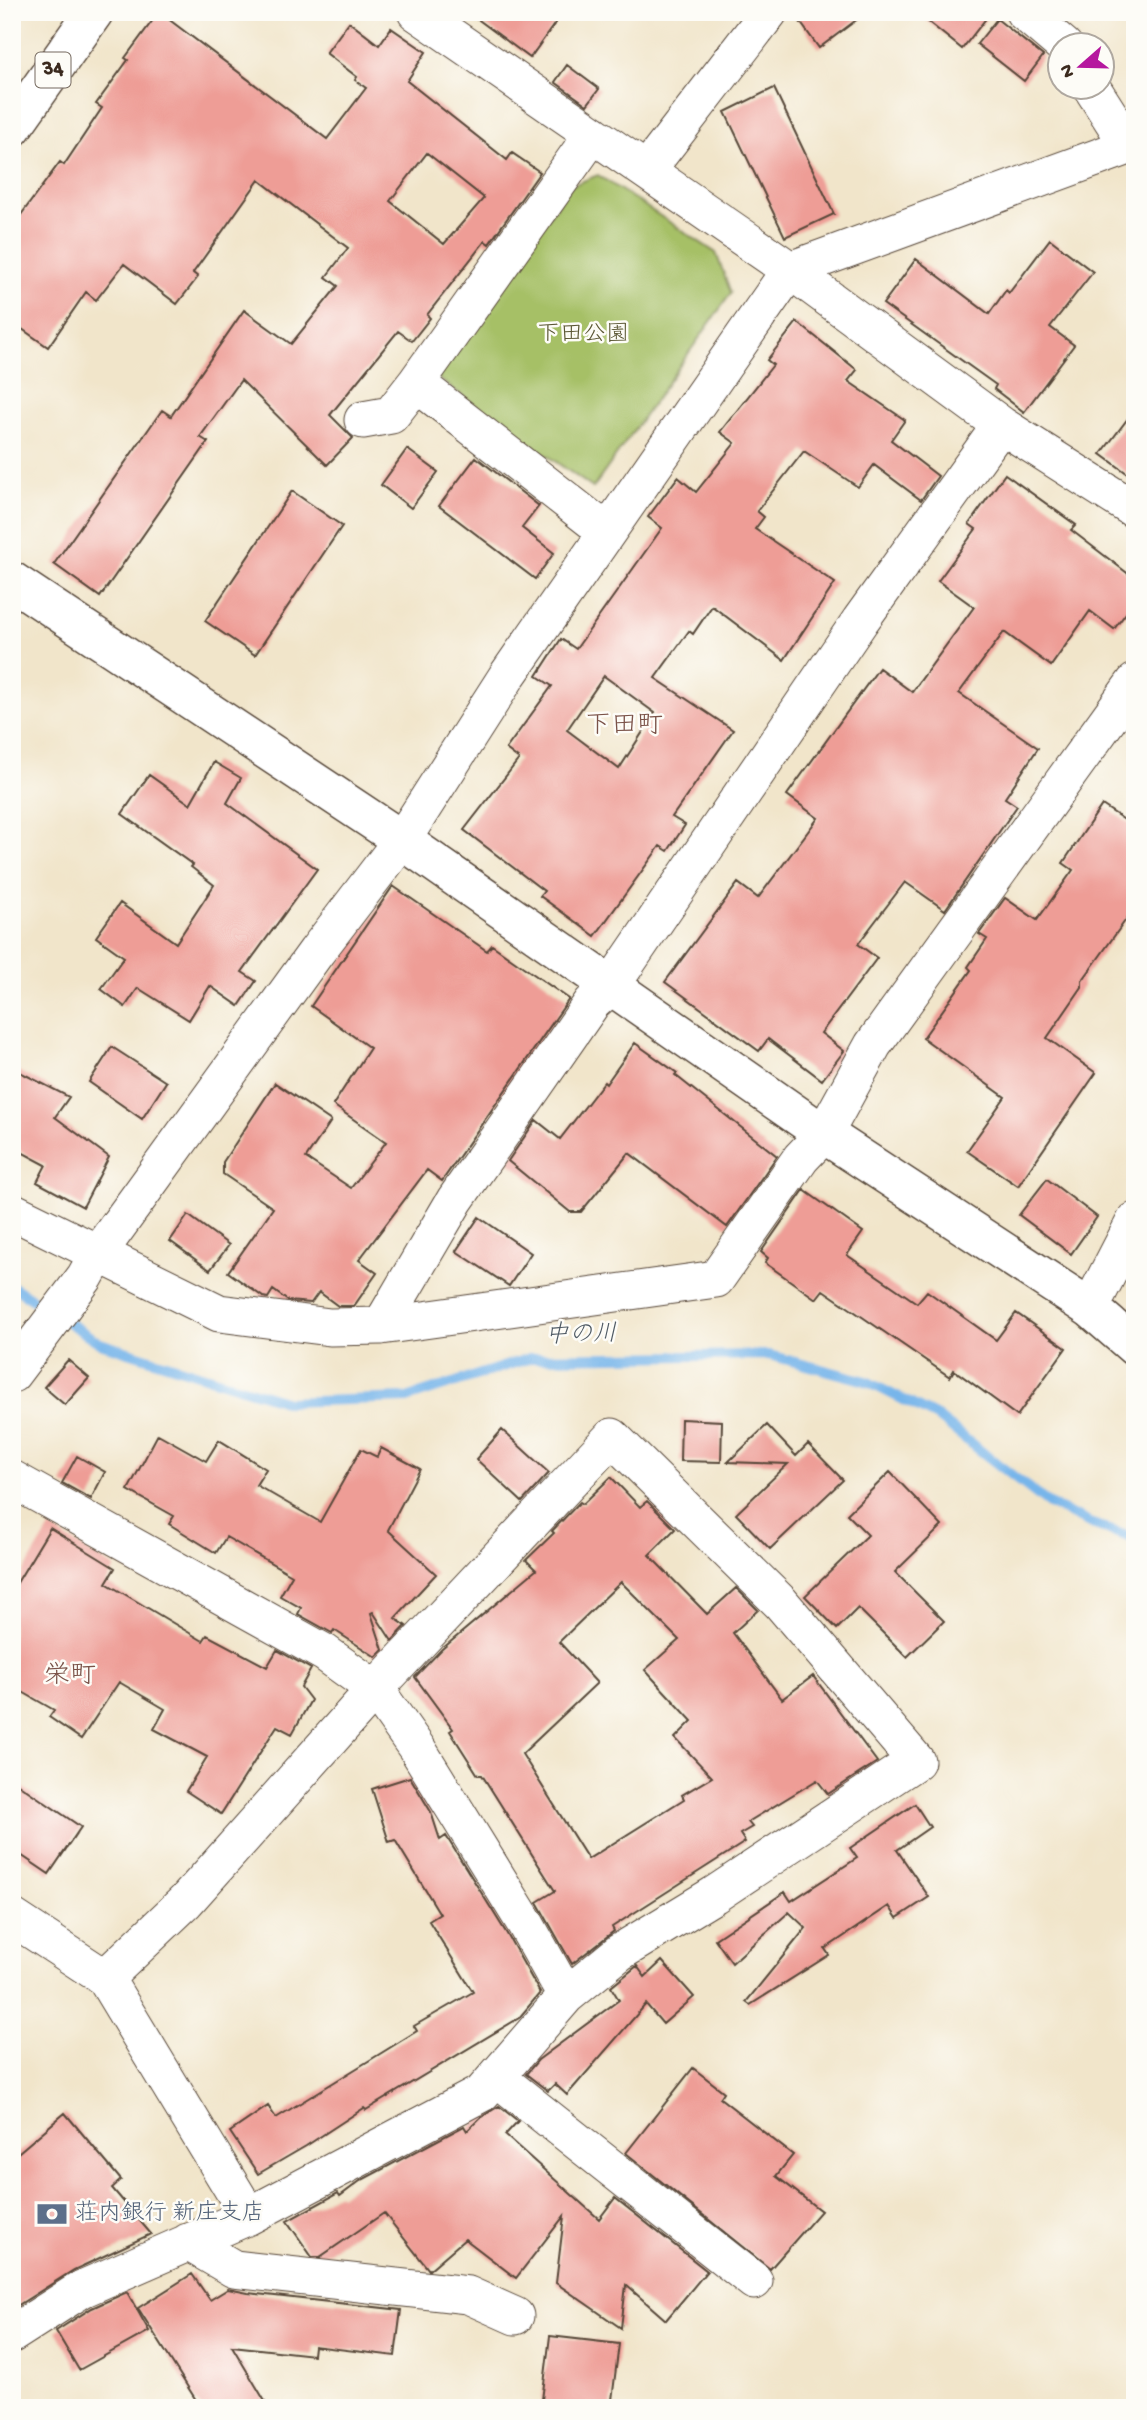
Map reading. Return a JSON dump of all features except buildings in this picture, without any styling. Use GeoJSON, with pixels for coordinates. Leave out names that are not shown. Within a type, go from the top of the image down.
{"type":"FeatureCollection","features":[{"type":"Feature","properties":{"kind":"street","name":"34"},"geometry":{"type":"LineString","coordinates":[[12,128],[94,12]]}},
{"type":"Feature","properties":{"kind":"street"},"geometry":{"type":"LineString","coordinates":[[416,12],[790,270],[1001,425],[1135,510]]}},
{"type":"Feature","properties":{"kind":"street"},"geometry":{"type":"LineString","coordinates":[[647,170],[769,12]]}},
{"type":"Feature","properties":{"kind":"street"},"geometry":{"type":"LineString","coordinates":[[1024,12],[1047,32]]}},
{"type":"Feature","properties":{"kind":"street"},"geometry":{"type":"LineString","coordinates":[[21,1364],[317,951],[402,840],[507,676],[790,270],[1132,148],[1101,102]]}},
{"type":"Feature","properties":{"kind":"street"},"geometry":{"type":"LineString","coordinates":[[363,420],[391,415],[593,134]]}},
{"type":"Feature","properties":{"kind":"street"},"geometry":{"type":"LineString","coordinates":[[416,383],[607,532]]}},
{"type":"Feature","properties":{"kind":"street"},"geometry":{"type":"LineString","coordinates":[[381,1326],[455,1200],[592,1003],[611,986],[852,632],[1001,425]]}},
{"type":"Feature","properties":{"kind":"street"},"geometry":{"type":"LineString","coordinates":[[12,582],[402,840],[824,1134],[1090,1308],[1135,1347]]}},
{"type":"Feature","properties":{"kind":"street"},"geometry":{"type":"LineString","coordinates":[[12,1211],[92,1265],[219,1313],[330,1327],[381,1326],[716,1279],[802,1158],[824,1134],[873,1045],[1135,682]]}},
{"type":"Feature","properties":{"kind":"street"},"geometry":{"type":"LineString","coordinates":[[1090,1308],[1135,1221]]}},
{"type":"Feature","properties":{"kind":"street"},"geometry":{"type":"LineString","coordinates":[[12,2334],[82,2289],[248,2216],[482,2093],[566,1996],[620,1952],[714,1895],[916,1761],[781,1603],[612,1437],[375,1689],[186,1901],[105,1978]]}},
{"type":"Feature","properties":{"kind":"street"},"geometry":{"type":"LineString","coordinates":[[12,1479],[325,1653],[375,1689],[418,1750],[525,1923],[566,1996]]}},
{"type":"Feature","properties":{"kind":"street"},"geometry":{"type":"LineString","coordinates":[[12,1917],[105,1978],[248,2216]]}},
{"type":"Feature","properties":{"kind":"street"},"geometry":{"type":"LineString","coordinates":[[496,2077],[754,2281]]}},
{"type":"Feature","properties":{"kind":"street"},"geometry":{"type":"LineString","coordinates":[[188,2242],[234,2269],[468,2295],[515,2316]]}},
{"type":"Feature","properties":{"kind":"green space","name":"下田公園"},"geometry":{"type":"Polygon","coordinates":[[[598,175],[716,253],[731,293],[593,488],[436,377],[570,186],[598,175]]]}},
{"type":"Feature","properties":{"kind":"waterway","name":"中の川"},"geometry":{"type":"LineString","coordinates":[[12,1286],[100,1343],[287,1402],[407,1398],[530,1358],[769,1355],[866,1381],[937,1417],[1049,1504],[1092,1524],[1135,1539]]}},
{"type":"Feature","properties":{"kind":"place","name":"荘内銀行 新庄支店"},"geometry":{"type":"Point","coordinates":[52,2214]}},
{"type":"Feature","properties":{"kind":"district","name":"下田町"},"geometry":{"type":"Point","coordinates":[624,727]}},
{"type":"Feature","properties":{"kind":"district","name":"栄町"},"geometry":{"type":"Point","coordinates":[70,1677]}}]}
